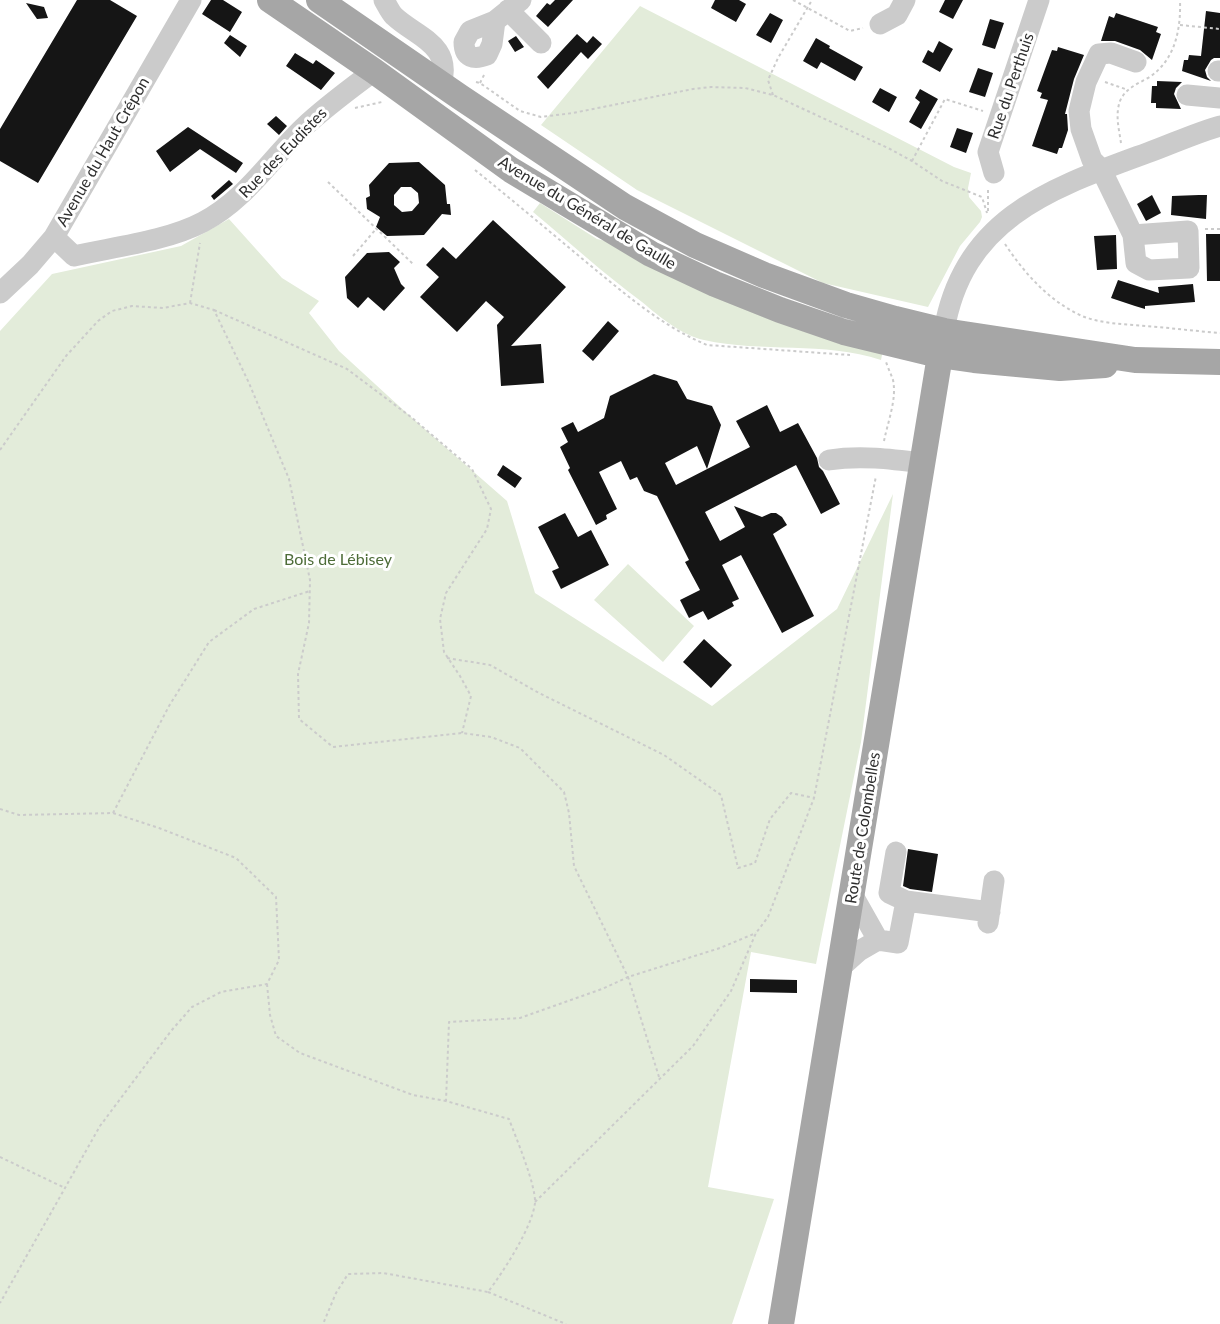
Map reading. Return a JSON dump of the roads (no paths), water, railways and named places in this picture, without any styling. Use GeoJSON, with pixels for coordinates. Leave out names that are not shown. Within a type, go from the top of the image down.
{"type":"FeatureCollection","features":[{"type":"Feature","properties":{"kind":"main road","name":"Avenue du Général de Gaulle"},"geometry":{"type":"LineString","coordinates":[[270,0],[374,71],[511,170],[651,254],[715,284],[844,332],[942,343]]}},
{"type":"Feature","properties":{"kind":"main road","name":"Avenue du Général de Gaulle"},"geometry":{"type":"LineString","coordinates":[[319,0],[441,85],[625,207],[695,245],[798,288],[879,315],[942,343]]}},
{"type":"Feature","properties":{"kind":"main road"},"geometry":{"type":"LineString","coordinates":[[942,343],[1135,360],[1220,362]]}},
{"type":"Feature","properties":{"kind":"main road","name":"Route de Colombelles"},"geometry":{"type":"LineString","coordinates":[[781,1324],[942,343]]}},
{"type":"Feature","properties":{"kind":"street","name":"Avenue du Haut Crépon"},"geometry":{"type":"LineString","coordinates":[[0,293],[30,265],[54,237],[191,0]]}},
{"type":"Feature","properties":{"kind":"street"},"geometry":{"type":"LineString","coordinates":[[879,24],[897,15],[905,0]]}},
{"type":"Feature","properties":{"kind":"street","name":"Rue du Perthuis"},"geometry":{"type":"LineString","coordinates":[[994,173],[988,152],[1040,0]]}},
{"type":"Feature","properties":{"kind":"street"},"geometry":{"type":"LineString","coordinates":[[359,27],[377,20],[387,5],[394,16],[422,34],[435,47],[445,74],[441,85]]}},
{"type":"Feature","properties":{"kind":"street"},"geometry":{"type":"LineString","coordinates":[[508,11],[541,43]]}},
{"type":"Feature","properties":{"kind":"street"},"geometry":{"type":"LineString","coordinates":[[1134,235],[1101,169],[1092,160],[1081,129],[1079,111],[1086,82],[1099,54],[1111,53],[1136,62]]}},
{"type":"Feature","properties":{"kind":"street","name":"Rue des Eudistes"},"geometry":{"type":"LineString","coordinates":[[54,237],[74,256],[175,234],[202,222],[235,202],[285,147],[326,108],[374,71]]}},
{"type":"Feature","properties":{"kind":"street"},"geometry":{"type":"LineString","coordinates":[[1187,95],[1220,98]]}},
{"type":"Feature","properties":{"kind":"street"},"geometry":{"type":"LineString","coordinates":[[942,343],[946,314],[954,289],[969,262],[988,237],[1028,204],[1101,169],[1220,126]]}},
{"type":"Feature","properties":{"kind":"street"},"geometry":{"type":"LineString","coordinates":[[829,460],[846,457],[880,458],[922,463]]}},
{"type":"Feature","properties":{"kind":"street"},"geometry":{"type":"LineString","coordinates":[[896,852],[889,893],[906,901],[989,918],[994,881]]}},
{"type":"Feature","properties":{"kind":"street"},"geometry":{"type":"LineString","coordinates":[[852,894],[878,940]]}},
{"type":"Feature","properties":{"kind":"street"},"geometry":{"type":"LineString","coordinates":[[840,968],[859,951],[878,940],[898,943],[906,901]]}},
{"type":"Feature","properties":{"kind":"park label","name":"Bois de Lébisey"},"geometry":{"type":"Point","coordinates":[338,560]}}]}
